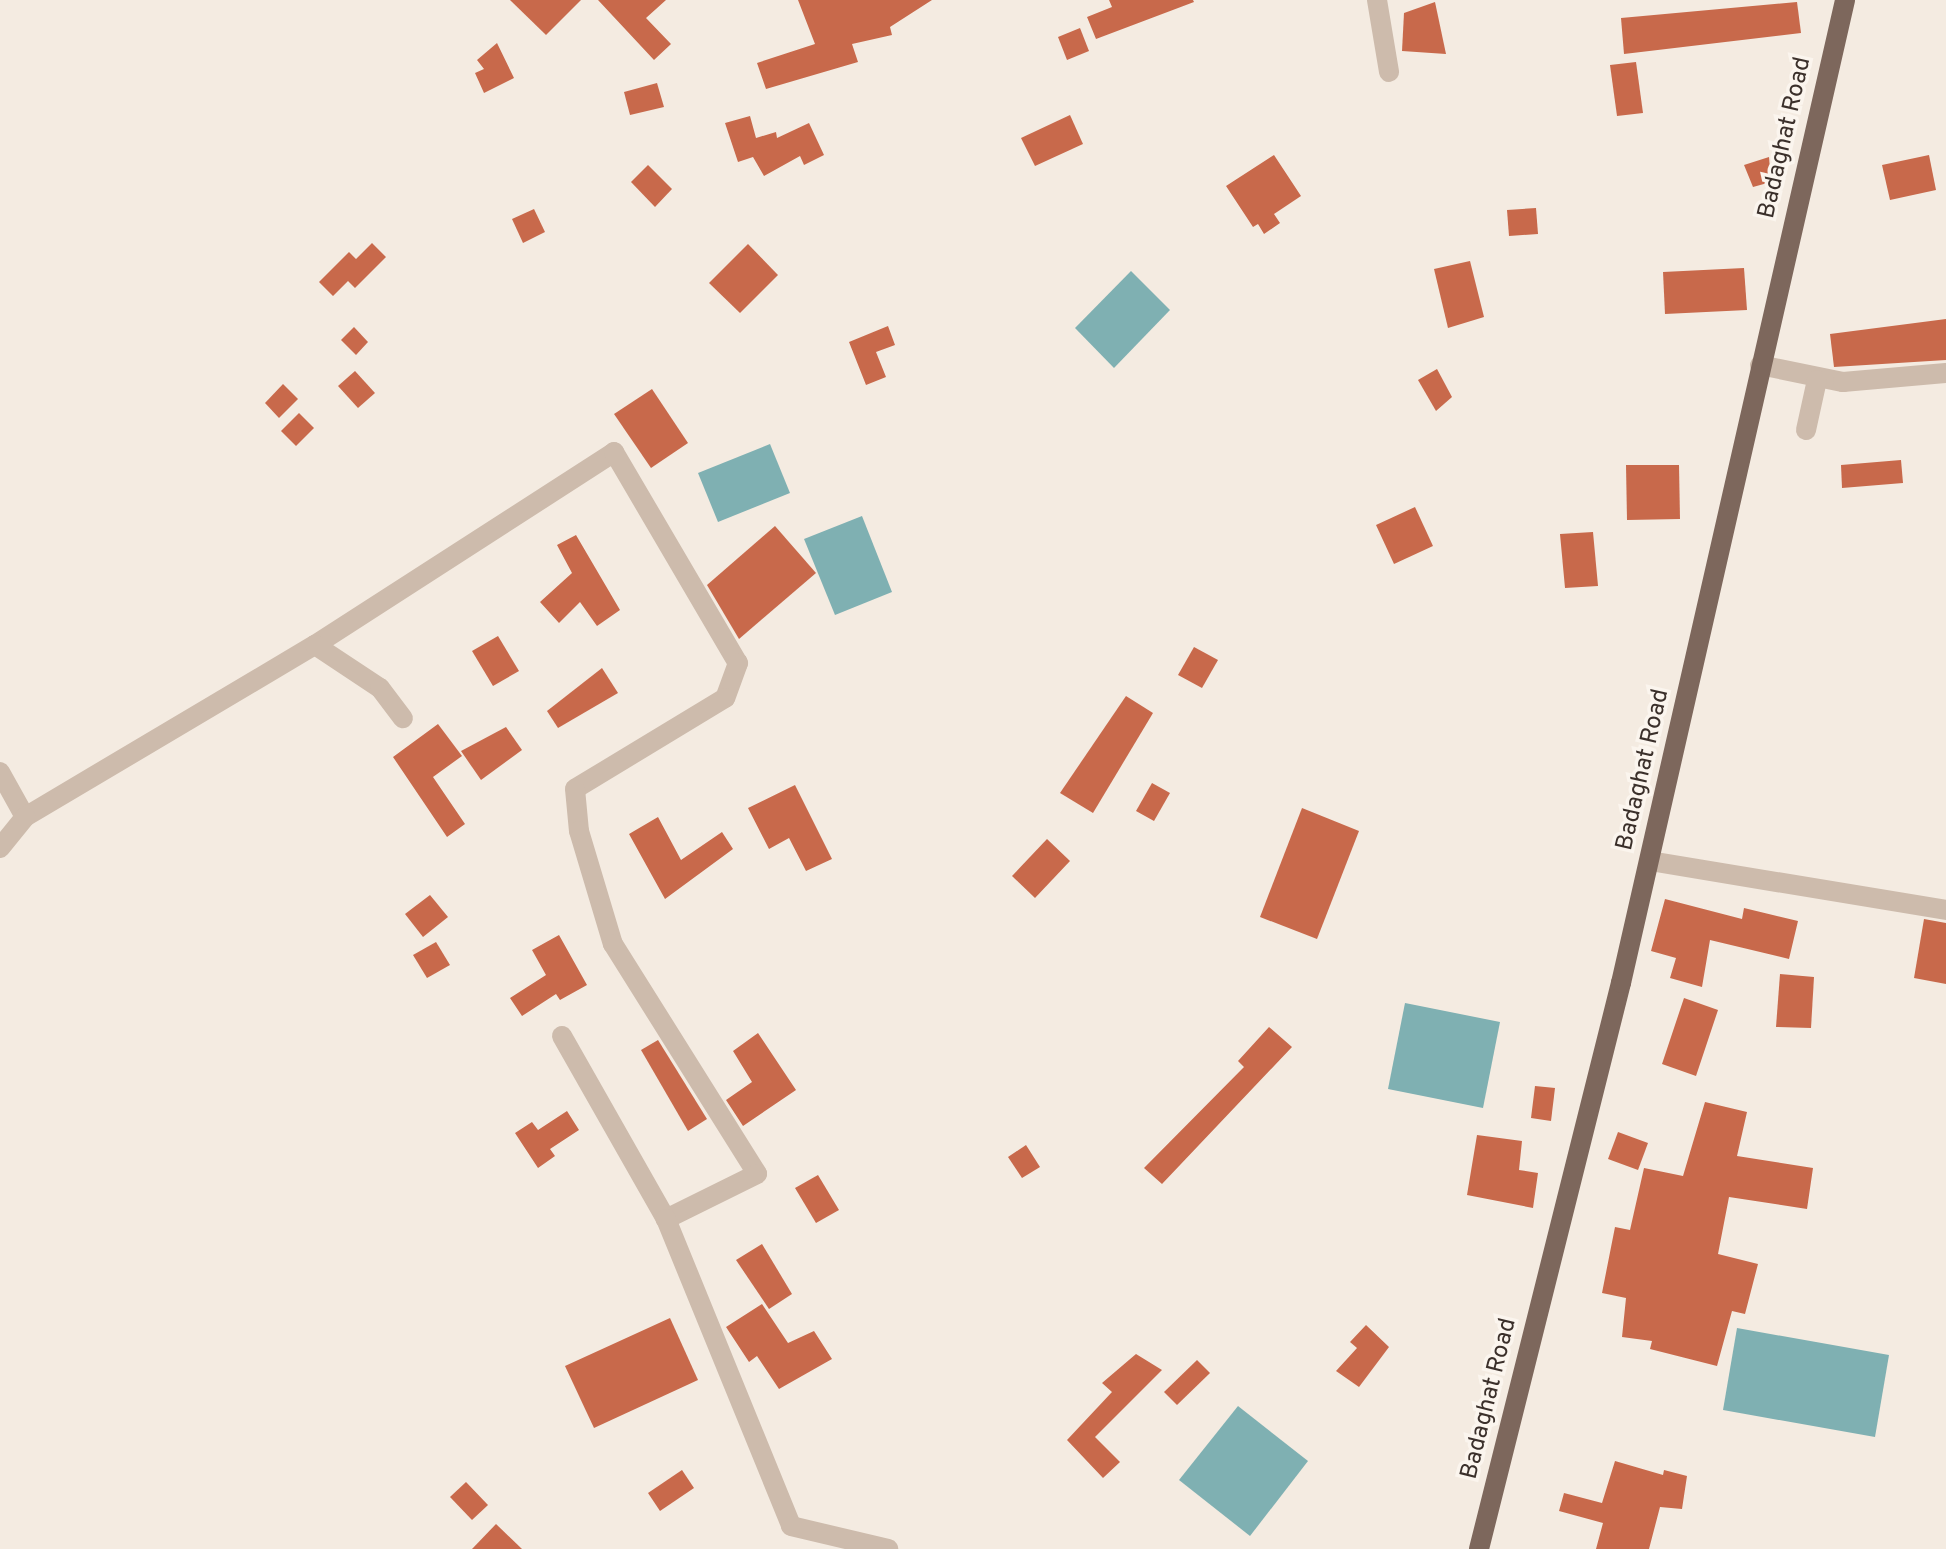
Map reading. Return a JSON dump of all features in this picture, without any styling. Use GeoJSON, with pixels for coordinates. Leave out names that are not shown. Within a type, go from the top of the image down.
{"type":"FeatureCollection","features":[{"type":"Feature","properties":{"kind":"main road","name":"Badaghat Road"},"geometry":{"type":"LineString","coordinates":[[1479,1549],[1650,861],[1731,516],[1760,365],[1845,0]]}},
{"type":"Feature","properties":{"kind":"street"},"geometry":{"type":"LineString","coordinates":[[1377,0],[1389,72]]}},
{"type":"Feature","properties":{"kind":"street"},"geometry":{"type":"LineString","coordinates":[[1760,365],[1817,380],[1946,373]]}},
{"type":"Feature","properties":{"kind":"street"},"geometry":{"type":"LineString","coordinates":[[1806,430],[1817,380]]}},
{"type":"Feature","properties":{"kind":"street"},"geometry":{"type":"LineString","coordinates":[[0,848],[25,817],[315,645],[614,452],[738,663],[725,698],[575,789],[579,831],[613,944],[757,1174],[666,1219]]}},
{"type":"Feature","properties":{"kind":"street"},"geometry":{"type":"LineString","coordinates":[[315,645],[380,688],[403,718]]}},
{"type":"Feature","properties":{"kind":"street"},"geometry":{"type":"LineString","coordinates":[[0,772],[25,817]]}},
{"type":"Feature","properties":{"kind":"street"},"geometry":{"type":"LineString","coordinates":[[1650,861],[1946,910]]}},
{"type":"Feature","properties":{"kind":"street"},"geometry":{"type":"LineString","coordinates":[[562,1036],[666,1219],[791,1526],[888,1549]]}},
{"type":"Feature","properties":{"kind":"water"},"geometry":{"type":"Polygon","coordinates":[[[1131,271],[1170,310],[1114,368],[1075,328],[1131,271]]]}},
{"type":"Feature","properties":{"kind":"water"},"geometry":{"type":"Polygon","coordinates":[[[770,444],[790,493],[718,522],[698,473],[770,444]]]}},
{"type":"Feature","properties":{"kind":"water"},"geometry":{"type":"Polygon","coordinates":[[[862,516],[892,592],[835,615],[804,539],[862,516]]]}},
{"type":"Feature","properties":{"kind":"water"},"geometry":{"type":"Polygon","coordinates":[[[1405,1003],[1500,1022],[1483,1108],[1388,1089],[1405,1003]]]}},
{"type":"Feature","properties":{"kind":"water"},"geometry":{"type":"Polygon","coordinates":[[[1737,1328],[1889,1355],[1875,1437],[1723,1410],[1737,1328]]]}},
{"type":"Feature","properties":{"kind":"water"},"geometry":{"type":"Polygon","coordinates":[[[1238,1406],[1308,1461],[1250,1536],[1179,1480],[1238,1406]]]}},
{"type":"Feature","properties":{"kind":"building"},"geometry":{"type":"Polygon","coordinates":[[[510,0],[581,0],[546,35],[510,0]]]}},
{"type":"Feature","properties":{"kind":"building"},"geometry":{"type":"Polygon","coordinates":[[[598,0],[666,0],[646,18],[671,44],[654,60],[598,0]]]}},
{"type":"Feature","properties":{"kind":"building"},"geometry":{"type":"Polygon","coordinates":[[[798,0],[932,0],[890,27],[892,35],[852,44],[858,62],[766,89],[757,63],[815,44],[798,0]]]}},
{"type":"Feature","properties":{"kind":"building"},"geometry":{"type":"Polygon","coordinates":[[[1109,0],[1194,2],[1096,39],[1087,17],[1112,7],[1109,0]]]}},
{"type":"Feature","properties":{"kind":"building"},"geometry":{"type":"Polygon","coordinates":[[[1435,2],[1446,54],[1402,51],[1404,13],[1435,2]]]}},
{"type":"Feature","properties":{"kind":"building"},"geometry":{"type":"Polygon","coordinates":[[[1797,2],[1801,33],[1624,54],[1621,18],[1797,2]]]}},
{"type":"Feature","properties":{"kind":"building"},"geometry":{"type":"Polygon","coordinates":[[[1080,28],[1089,51],[1067,60],[1058,37],[1080,28]]]}},
{"type":"Feature","properties":{"kind":"building"},"geometry":{"type":"Polygon","coordinates":[[[497,43],[514,78],[484,93],[475,73],[484,69],[477,60],[497,43]]]}},
{"type":"Feature","properties":{"kind":"building"},"geometry":{"type":"Polygon","coordinates":[[[1636,62],[1643,113],[1617,116],[1610,65],[1636,62]]]}},
{"type":"Feature","properties":{"kind":"building"},"geometry":{"type":"Polygon","coordinates":[[[657,83],[664,107],[630,115],[624,92],[657,83]]]}},
{"type":"Feature","properties":{"kind":"building"},"geometry":{"type":"Polygon","coordinates":[[[1070,115],[1083,144],[1035,166],[1021,138],[1070,115]]]}},
{"type":"Feature","properties":{"kind":"building"},"geometry":{"type":"Polygon","coordinates":[[[750,116],[756,138],[776,132],[777,138],[809,123],[824,155],[804,165],[800,156],[764,176],[753,157],[738,162],[725,123],[750,116]]]}},
{"type":"Feature","properties":{"kind":"building"},"geometry":{"type":"Polygon","coordinates":[[[1274,155],[1301,196],[1274,214],[1280,223],[1264,234],[1258,224],[1253,227],[1226,186],[1274,155]]]}},
{"type":"Feature","properties":{"kind":"building"},"geometry":{"type":"Polygon","coordinates":[[[1929,155],[1936,190],[1890,200],[1882,165],[1929,155]]]}},
{"type":"Feature","properties":{"kind":"building"},"geometry":{"type":"Polygon","coordinates":[[[1769,157],[1771,182],[1753,187],[1744,165],[1769,157]]]}},
{"type":"Feature","properties":{"kind":"building"},"geometry":{"type":"Polygon","coordinates":[[[648,165],[672,189],[655,207],[631,182],[648,165]]]}},
{"type":"Feature","properties":{"kind":"building"},"geometry":{"type":"Polygon","coordinates":[[[1536,208],[1538,234],[1509,236],[1507,210],[1536,208]]]}},
{"type":"Feature","properties":{"kind":"building"},"geometry":{"type":"Polygon","coordinates":[[[534,209],[545,232],[523,243],[512,219],[534,209]]]}},
{"type":"Feature","properties":{"kind":"building"},"geometry":{"type":"Polygon","coordinates":[[[372,243],[386,257],[355,288],[348,281],[333,296],[319,282],[349,252],[356,259],[372,243]]]}},
{"type":"Feature","properties":{"kind":"building"},"geometry":{"type":"Polygon","coordinates":[[[748,244],[778,275],[740,313],[709,283],[748,244]]]}},
{"type":"Feature","properties":{"kind":"building"},"geometry":{"type":"Polygon","coordinates":[[[1470,261],[1484,317],[1448,328],[1434,269],[1470,261]]]}},
{"type":"Feature","properties":{"kind":"building"},"geometry":{"type":"Polygon","coordinates":[[[1744,268],[1747,310],[1665,314],[1663,272],[1744,268]]]}},
{"type":"Feature","properties":{"kind":"building"},"geometry":{"type":"Polygon","coordinates":[[[1946,319],[1946,360],[1834,367],[1830,334],[1946,319]]]}},
{"type":"Feature","properties":{"kind":"building"},"geometry":{"type":"Polygon","coordinates":[[[888,326],[895,345],[876,352],[886,377],[866,385],[849,342],[888,326]]]}},
{"type":"Feature","properties":{"kind":"building"},"geometry":{"type":"Polygon","coordinates":[[[354,327],[368,342],[356,355],[341,340],[354,327]]]}},
{"type":"Feature","properties":{"kind":"building"},"geometry":{"type":"Polygon","coordinates":[[[1437,369],[1452,397],[1436,411],[1418,380],[1437,369]]]}},
{"type":"Feature","properties":{"kind":"building"},"geometry":{"type":"Polygon","coordinates":[[[355,371],[375,393],[358,408],[338,386],[355,371]]]}},
{"type":"Feature","properties":{"kind":"building"},"geometry":{"type":"Polygon","coordinates":[[[283,384],[298,399],[279,418],[265,403],[283,384]]]}},
{"type":"Feature","properties":{"kind":"building"},"geometry":{"type":"Polygon","coordinates":[[[652,389],[688,443],[651,468],[614,414],[652,389]]]}},
{"type":"Feature","properties":{"kind":"building"},"geometry":{"type":"Polygon","coordinates":[[[299,413],[314,428],[296,446],[281,431],[299,413]]]}},
{"type":"Feature","properties":{"kind":"building"},"geometry":{"type":"Polygon","coordinates":[[[1901,460],[1903,483],[1842,488],[1841,465],[1901,460]]]}},
{"type":"Feature","properties":{"kind":"building"},"geometry":{"type":"Polygon","coordinates":[[[1626,465],[1679,465],[1680,519],[1627,520],[1626,465]]]}},
{"type":"Feature","properties":{"kind":"building"},"geometry":{"type":"Polygon","coordinates":[[[1415,507],[1433,546],[1394,564],[1376,525],[1415,507]]]}},
{"type":"Feature","properties":{"kind":"building"},"geometry":{"type":"Polygon","coordinates":[[[775,526],[816,573],[739,639],[707,585],[775,526]]]}},
{"type":"Feature","properties":{"kind":"building"},"geometry":{"type":"Polygon","coordinates":[[[1593,532],[1598,586],[1565,588],[1560,534],[1593,532]]]}},
{"type":"Feature","properties":{"kind":"building"},"geometry":{"type":"Polygon","coordinates":[[[576,535],[620,610],[597,626],[580,602],[559,623],[540,602],[572,573],[557,545],[576,535]]]}},
{"type":"Feature","properties":{"kind":"building"},"geometry":{"type":"Polygon","coordinates":[[[498,636],[519,671],[493,686],[472,651],[498,636]]]}},
{"type":"Feature","properties":{"kind":"building"},"geometry":{"type":"Polygon","coordinates":[[[1194,647],[1218,660],[1202,688],[1178,675],[1194,647]]]}},
{"type":"Feature","properties":{"kind":"building"},"geometry":{"type":"Polygon","coordinates":[[[602,668],[618,693],[558,728],[547,711],[602,668]]]}},
{"type":"Feature","properties":{"kind":"building"},"geometry":{"type":"Polygon","coordinates":[[[1126,696],[1153,713],[1093,813],[1060,793],[1126,696]]]}},
{"type":"Feature","properties":{"kind":"building"},"geometry":{"type":"Polygon","coordinates":[[[438,724],[462,756],[433,777],[465,824],[447,837],[393,757],[438,724]]]}},
{"type":"Feature","properties":{"kind":"building"},"geometry":{"type":"Polygon","coordinates":[[[506,727],[522,750],[481,780],[461,751],[506,727]]]}},
{"type":"Feature","properties":{"kind":"building"},"geometry":{"type":"Polygon","coordinates":[[[1152,783],[1170,793],[1154,821],[1136,811],[1152,783]]]}},
{"type":"Feature","properties":{"kind":"building"},"geometry":{"type":"Polygon","coordinates":[[[795,785],[832,859],[806,871],[789,838],[769,849],[748,808],[795,785]]]}},
{"type":"Feature","properties":{"kind":"building"},"geometry":{"type":"Polygon","coordinates":[[[1302,808],[1359,831],[1317,939],[1260,917],[1302,808]]]}},
{"type":"Feature","properties":{"kind":"building"},"geometry":{"type":"Polygon","coordinates":[[[658,817],[681,860],[722,832],[733,849],[665,899],[629,834],[658,817]]]}},
{"type":"Feature","properties":{"kind":"building"},"geometry":{"type":"Polygon","coordinates":[[[1047,839],[1070,861],[1035,898],[1012,876],[1047,839]]]}},
{"type":"Feature","properties":{"kind":"building"},"geometry":{"type":"Polygon","coordinates":[[[430,895],[448,917],[423,937],[405,914],[430,895]]]}},
{"type":"Feature","properties":{"kind":"building"},"geometry":{"type":"Polygon","coordinates":[[[1665,899],[1742,919],[1744,908],[1798,921],[1789,959],[1710,940],[1702,987],[1670,978],[1676,958],[1651,951],[1665,899]]]}},
{"type":"Feature","properties":{"kind":"building"},"geometry":{"type":"Polygon","coordinates":[[[1924,919],[1946,923],[1946,984],[1914,978],[1924,919]]]}},
{"type":"Feature","properties":{"kind":"building"},"geometry":{"type":"Polygon","coordinates":[[[559,935],[587,985],[560,1000],[556,994],[522,1016],[510,998],[546,975],[532,950],[559,935]]]}},
{"type":"Feature","properties":{"kind":"building"},"geometry":{"type":"Polygon","coordinates":[[[436,942],[450,965],[427,978],[413,955],[436,942]]]}},
{"type":"Feature","properties":{"kind":"building"},"geometry":{"type":"Polygon","coordinates":[[[1780,974],[1814,977],[1811,1028],[1776,1027],[1780,974]]]}},
{"type":"Feature","properties":{"kind":"building"},"geometry":{"type":"Polygon","coordinates":[[[1684,998],[1718,1010],[1696,1076],[1662,1064],[1684,998]]]}},
{"type":"Feature","properties":{"kind":"building"},"geometry":{"type":"Polygon","coordinates":[[[1269,1027],[1292,1047],[1162,1184],[1144,1168],[1244,1067],[1238,1061],[1269,1027]]]}},
{"type":"Feature","properties":{"kind":"building"},"geometry":{"type":"Polygon","coordinates":[[[758,1033],[796,1090],[743,1126],[726,1100],[752,1082],[733,1051],[758,1033]]]}},
{"type":"Feature","properties":{"kind":"building"},"geometry":{"type":"Polygon","coordinates":[[[658,1040],[707,1119],[688,1131],[641,1050],[658,1040]]]}},
{"type":"Feature","properties":{"kind":"building"},"geometry":{"type":"Polygon","coordinates":[[[1535,1086],[1555,1088],[1551,1121],[1531,1118],[1535,1086]]]}},
{"type":"Feature","properties":{"kind":"building"},"geometry":{"type":"Polygon","coordinates":[[[1705,1102],[1747,1112],[1737,1156],[1813,1168],[1807,1209],[1729,1197],[1718,1254],[1758,1264],[1745,1314],[1732,1311],[1717,1366],[1650,1349],[1652,1341],[1622,1337],[1626,1298],[1602,1293],[1615,1227],[1630,1230],[1644,1168],[1683,1176],[1705,1102]]]}},
{"type":"Feature","properties":{"kind":"building"},"geometry":{"type":"Polygon","coordinates":[[[567,1111],[579,1130],[550,1149],[555,1156],[538,1168],[515,1133],[532,1122],[538,1130],[567,1111]]]}},
{"type":"Feature","properties":{"kind":"building"},"geometry":{"type":"Polygon","coordinates":[[[1618,1132],[1648,1143],[1638,1170],[1608,1159],[1618,1132]]]}},
{"type":"Feature","properties":{"kind":"building"},"geometry":{"type":"Polygon","coordinates":[[[1477,1135],[1522,1141],[1519,1170],[1538,1173],[1533,1208],[1467,1195],[1477,1135]]]}},
{"type":"Feature","properties":{"kind":"building"},"geometry":{"type":"Polygon","coordinates":[[[1026,1145],[1040,1167],[1022,1178],[1008,1157],[1026,1145]]]}},
{"type":"Feature","properties":{"kind":"building"},"geometry":{"type":"Polygon","coordinates":[[[818,1175],[839,1210],[816,1223],[795,1188],[818,1175]]]}},
{"type":"Feature","properties":{"kind":"building"},"geometry":{"type":"Polygon","coordinates":[[[762,1244],[792,1294],[769,1309],[736,1260],[762,1244]]]}},
{"type":"Feature","properties":{"kind":"building"},"geometry":{"type":"Polygon","coordinates":[[[762,1304],[788,1343],[814,1331],[832,1359],[779,1389],[757,1356],[749,1362],[726,1327],[762,1304]]]}},
{"type":"Feature","properties":{"kind":"building"},"geometry":{"type":"Polygon","coordinates":[[[670,1318],[698,1380],[594,1428],[565,1366],[670,1318]]]}},
{"type":"Feature","properties":{"kind":"building"},"geometry":{"type":"Polygon","coordinates":[[[1366,1325],[1389,1347],[1359,1387],[1336,1371],[1357,1348],[1350,1342],[1366,1325]]]}},
{"type":"Feature","properties":{"kind":"building"},"geometry":{"type":"Polygon","coordinates":[[[1136,1354],[1162,1370],[1095,1437],[1120,1462],[1103,1478],[1067,1440],[1112,1392],[1102,1383],[1136,1354]]]}},
{"type":"Feature","properties":{"kind":"building"},"geometry":{"type":"Polygon","coordinates":[[[1197,1360],[1210,1373],[1177,1405],[1164,1392],[1197,1360]]]}},
{"type":"Feature","properties":{"kind":"building"},"geometry":{"type":"Polygon","coordinates":[[[1615,1461],[1663,1475],[1664,1470],[1687,1476],[1682,1509],[1660,1507],[1649,1549],[1596,1549],[1603,1523],[1559,1511],[1564,1493],[1602,1503],[1615,1461]]]}},
{"type":"Feature","properties":{"kind":"building"},"geometry":{"type":"Polygon","coordinates":[[[682,1470],[694,1488],[660,1511],[648,1493],[682,1470]]]}},
{"type":"Feature","properties":{"kind":"building"},"geometry":{"type":"Polygon","coordinates":[[[466,1482],[488,1505],[472,1520],[450,1497],[466,1482]]]}},
{"type":"Feature","properties":{"kind":"building"},"geometry":{"type":"Polygon","coordinates":[[[496,1524],[522,1549],[472,1549],[496,1524]]]}}]}
